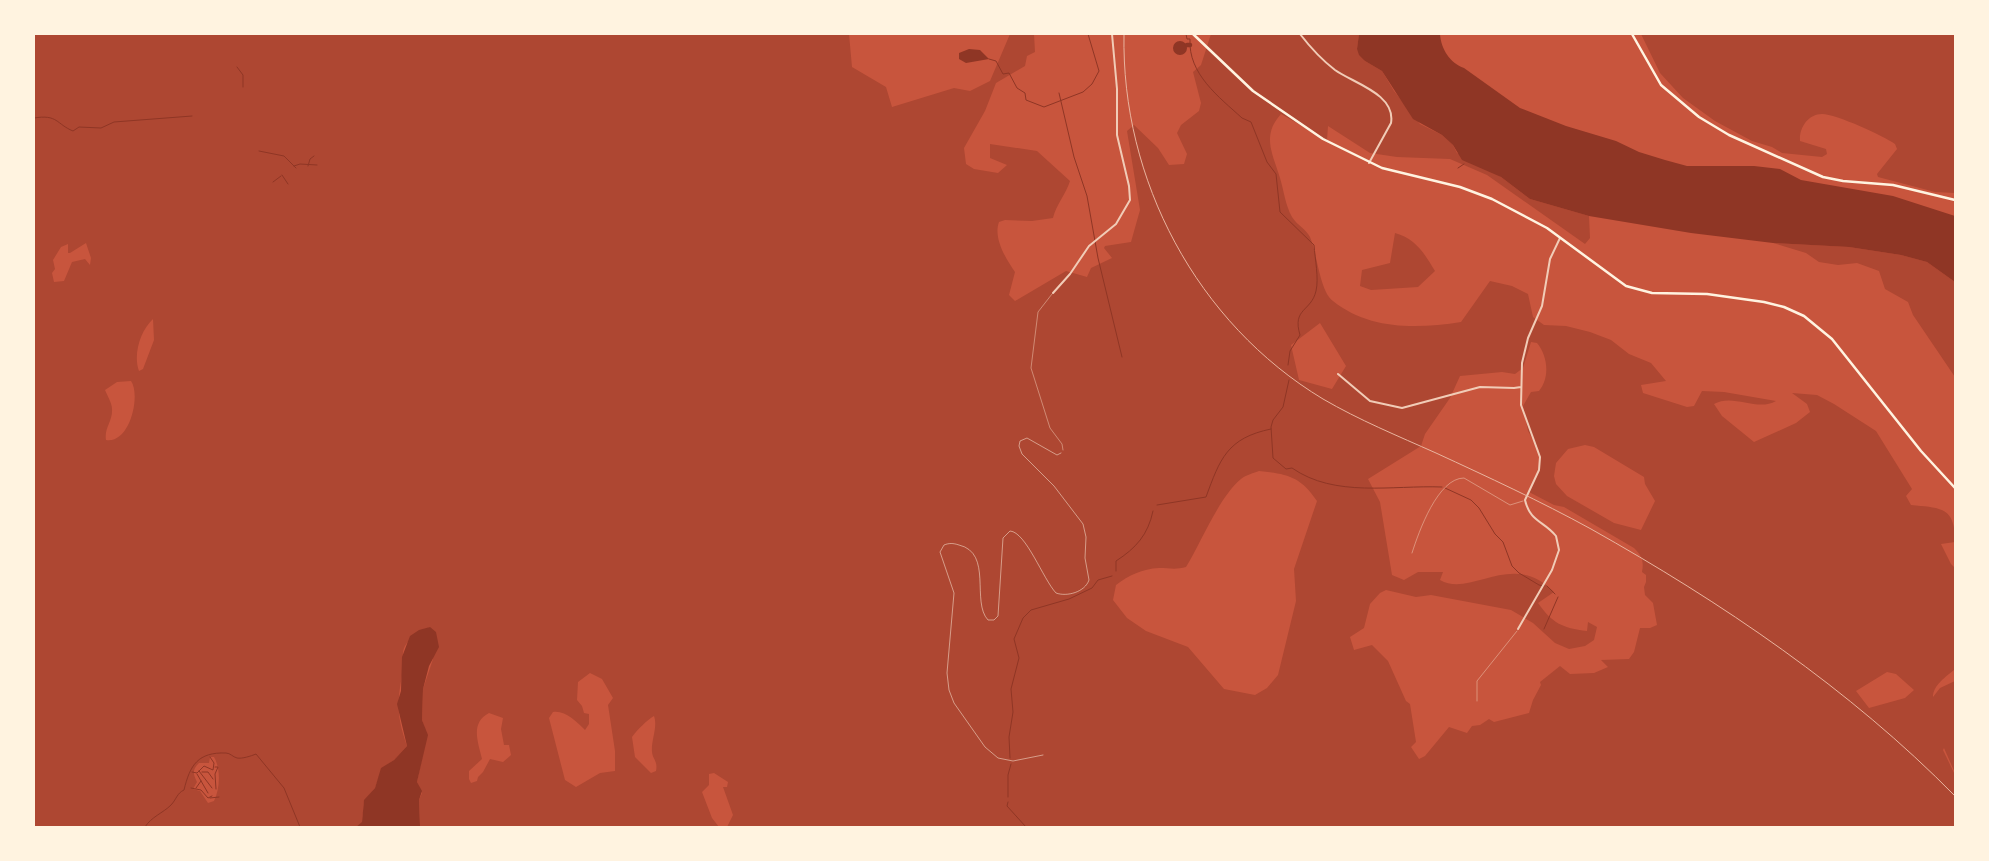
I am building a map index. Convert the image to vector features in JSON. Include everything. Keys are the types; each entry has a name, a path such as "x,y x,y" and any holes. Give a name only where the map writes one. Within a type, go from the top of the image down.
{"main road":[{"path":"1193,34 1262,98 1323,139 1369,163 1392,171 1478,193 1533,220 1560,237 1622,283 1636,290 1706,294 1764,302 1784,307 1808,319 1832,338 1921,452 1955,488"},
{"path":"1632,34 1661,85 1692,112 1729,134 1823,177 1892,185 1955,200"}],"street":[{"path":"1053,292 1070,274 1089,246 1116,224 1130,200 1129,186 1117,135 1117,80 1112,34"},
{"path":"1300,34 1314,51 1335,70 1377,94 1389,106 1392,115 1391,122 1369,163"},
{"path":"1518,629 1546,584 1558,556 1559,545 1554,533 1531,515 1525,500 1539,470 1540,457 1522,412 1521,387 1522,358 1542,306 1550,259 1560,237"},
{"path":"1338,374 1370,402 1402,408 1436,400 1473,388 1521,387"}],"lane":[{"path":"1053,292 1038,312 1031,368 1050,428 1063,450"},
{"path":"1412,553 1441,492 1455,479 1464,478 1510,506 1525,500"},
{"path":"1477,701 1477,681 1518,629"}],"path":[{"path":"1043,754 1013,761 998,758 986,747 954,703 949,690 947,673 954,593 940,552 944,545 951,543 963,546 973,553 980,574 984,614 988,620 994,620 998,616 1003,538 1010,531 1021,537 1040,571 1056,593 1067,595 1084,588 1089,580 1085,558 1086,537 1083,524 1054,486 1022,454 1019,446 1020,441 1027,438 1057,455 1063,450"}],"shaded area":[{"path":"34,34 849,34 852,67 886,87 892,107 954,88 970,91 990,81 1010,34 1034,34 1035,52 1027,56 1025,66 996,83 985,111 964,148 966,164 974,169 998,173 1007,165 990,158 990,144 1037,151 1070,181 1053,218 1032,221 1005,220 999,222 999,241 1004,255 1015,272 1009,295 1015,301 1066,271 1087,277 1091,268 1112,258 1104,248 1105,246 1131,242 1140,210 1127,131 1134,125 1158,148 1169,165 1184,164 1187,154 1177,133 1181,125 1199,111 1201,103 1193,72 1201,65 1211,34 1359,34 1357,49 1365,61 1382,71 1394,91 1420,124 1442,135 1453,145 1457,153 1501,177 1530,199 1589,216 1590,238 1585,244 1487,175 1450,159 1397,157 1370,153 1328,126 1327,140 1281,114 1271,130 1270,145 1272,153 1290,212 1294,220 1310,237 1322,281 1333,301 1347,311 1362,318 1394,325 1428,326 1461,322 1490,281 1512,286 1528,294 1533,317 1544,325 1566,326 1590,332 1611,340 1629,354 1651,363 1666,381 1641,385 1643,393 1687,407 1694,406 1702,391 1724,392 1776,401 1761,405 1729,400 1714,404 1722,416 1754,442 1796,423 1810,412 1807,404 1792,393 1817,395 1876,431 1912,489 1906,496 1911,505 1931,507 1945,512 1952,522 1954,530 1955,542 1941,544 1955,568 1955,669 1938,685 1933,697 1940,688 1955,681 1955,773 1944,748 1943,750 1955,775 1955,827 727,827 733,815 723,787 727,787 728,782 714,773 709,774 709,785 702,792 712,818 719,827 420,827 419,800 422,793 417,782 427,735 422,720 423,689 433,659 430,627 409,640 403,652 399,717 407,746 394,760 382,768 375,788 364,801 362,823 356,827 34,827","holes":["86,243 91,258 90,265 85,259 72,262 64,281 54,282 52,273 55,269 53,260 61,247 68,244 68,253","153,319 154,340 143,369 139,371 137,351 141,337","1320,323 1346,366 1332,389 1299,380 1291,345","1531,342 1537,343 1541,348 1546,367 1545,380 1539,391 1531,392 1523,406 1528,431 1539,450 1540,465 1529,492 1554,505 1564,507 1634,548 1642,559 1642,572 1646,575 1645,595 1653,603 1657,625 1650,628 1640,628 1634,652 1629,659 1601,660 1608,667 1594,673 1570,674 1560,666 1540,682 1541,685 1529,713 1494,722 1489,719 1480,725 1472,726 1467,733 1449,727 1425,756 1419,759 1411,747 1416,742 1410,704 1406,701 1388,661 1372,645 1354,650 1350,637 1364,628 1370,604 1380,593 1386,590 1416,597 1431,595 1511,610 1533,623 1555,643 1569,649 1585,646 1594,640 1597,627 1588,622 1587,631 1578,630 1553,620 1538,603 1554,592 1539,580 1523,575 1508,574 1452,584 1440,580 1443,572 1418,572 1404,580 1392,575 1380,502 1368,479 1421,446 1425,434 1450,398 1460,376 1502,372 1515,374 1523,368","131,381 135,397 134,407 127,427 114,439 106,440 106,432 112,409 105,390 117,382","1585,445 1594,447 1644,477 1645,484 1655,501 1641,530 1614,523 1567,496 1556,484 1554,476 1556,463 1568,449","1259,471 1285,475 1299,481 1317,501 1294,569 1296,601 1278,675 1267,688 1255,695 1224,689 1188,647 1146,631 1127,618 1113,600 1116,585 1136,573 1159,568 1176,569 1186,567 1225,497 1245,476","1887,672 1896,674 1914,690 1905,698 1869,708 1856,691","590,673 602,679 613,698 608,705 615,751 615,771 600,773 576,787 565,780 549,718 553,712 562,713 570,717 585,730 589,724 589,714 584,713 582,706 577,700 578,682","489,713 503,718 501,729 504,745 509,745 511,755 503,762 490,759 477,781 471,783 469,771 482,759 477,740 477,727 483,717","654,716 652,752 656,763 656,771 651,773 635,757 632,737","210,757 214,757 218,767 218,791 214,801 208,803 200,791 193,789 197,782 194,770 199,763 209,763"]},
{"path":"1359,34 1440,34 1444,50 1454,63 1464,68 1520,108 1665,160 1687,166 1754,166 1780,169 1801,180 1893,196 1955,216 1955,282 1927,262 1901,255 1849,247 1773,243 1691,233 1589,216 1530,199 1501,177 1462,160 1453,145 1442,135 1413,119 1382,71 1359,55 1357,49"},
{"path":"1641,34 1955,34 1955,193 1935,192 1878,177 1877,174 1897,149 1895,144 1860,126 1829,115 1813,116 1805,123 1800,136 1800,141 1826,149 1827,154 1822,157 1782,153 1772,147 1752,141 1715,121 1683,98 1660,73"},
{"path":"1180,41 1185,43 1187,48 1185,53 1180,55 1175,53 1173,48 1175,43"},
{"path":"969,49 980,50 989,59 966,63 959,59 959,53"},
{"path":"1395,233 1414,243 1435,271 1418,287 1371,290 1360,286 1362,270 1390,263"},
{"path":"1773,243 1849,247 1901,255 1927,262 1955,282 1955,377 1913,315 1908,302 1885,289 1879,271 1857,263 1838,265 1819,262 1806,253"},
{"path":"430,627 436,632 439,647 429,666 423,689 422,720 428,735 417,782 422,791 419,800 420,826 356,827 362,822 364,800 375,788 381,768 394,760 407,746 397,704 401,691 402,657 410,636 419,630"}],"waterway":[{"path":"989,59 996,61 1003,74 1009,73 1017,88 1025,93 1026,100 1044,107 1083,92 1092,84 1099,71 1088,34"},
{"path":"1186,34 1187,39 1190,39 1194,63 1207,84 1242,118 1251,122 1267,162 1276,174 1280,212 1314,245 1317,274 1316,291 1314,298 1298,320 1300,335 1290,351 1288,365"},
{"path":"237,67 243,75 243,87"},
{"path":"1059,93 1074,157 1087,196 1098,258 1122,357"},
{"path":"34,118 48,117 73,131 79,127 101,128 114,122 192,116"},
{"path":"259,151 284,156 296,168"},
{"path":"308,166 310,159 314,156"},
{"path":"294,166 300,164 317,165"},
{"path":"1458,168 1464,164"},
{"path":"282,175 288,184"},
{"path":"273,182 281,176"},
{"path":"1289,380 1283,407 1273,420 1271,427 1273,458 1286,469 1292,468 1309,477 1345,487 1442,487"},
{"path":"1157,505 1206,497 1221,461 1227,452 1244,438 1271,429"},
{"path":"1445,488 1471,500 1479,508 1495,534 1503,542 1512,566 1519,573 1544,586"},
{"path":"1116,571 1116,561 1130,551 1140,540 1148,527 1153,511"},
{"path":"1010,758 1009,737 1013,712 1011,689 1019,658 1014,639 1023,618 1031,610 1069,599 1092,588 1098,580 1112,576"},
{"path":"1547,586 1555,594"},
{"path":"1544,629 1558,597"},
{"path":"145,827 150,820 171,805 184,790 189,774 197,762 208,755 216,753 226,753 239,758 256,754 284,788 300,827"},
{"path":"192,772 197,773 204,766 213,770 214,763 210,757"},
{"path":"1008,797 1008,775 1011,764"},
{"path":"215,767 218,767 215,774 216,789"},
{"path":"199,771 212,788"},
{"path":"202,772 208,772 213,779"},
{"path":"197,774 208,793"},
{"path":"196,788 201,781"},
{"path":"191,788 201,790 208,798 212,796"},
{"path":"210,798 219,797"},
{"path":"1008,802 1007,806 1026,827"}],"railway":[{"path":"1124,34 1127,88 1136,142 1152,194 1175,243 1204,289 1238,330 1278,367 1337,407 1553,509 1688,586 1736,617 1828,684 1872,719 1955,796"}]}
